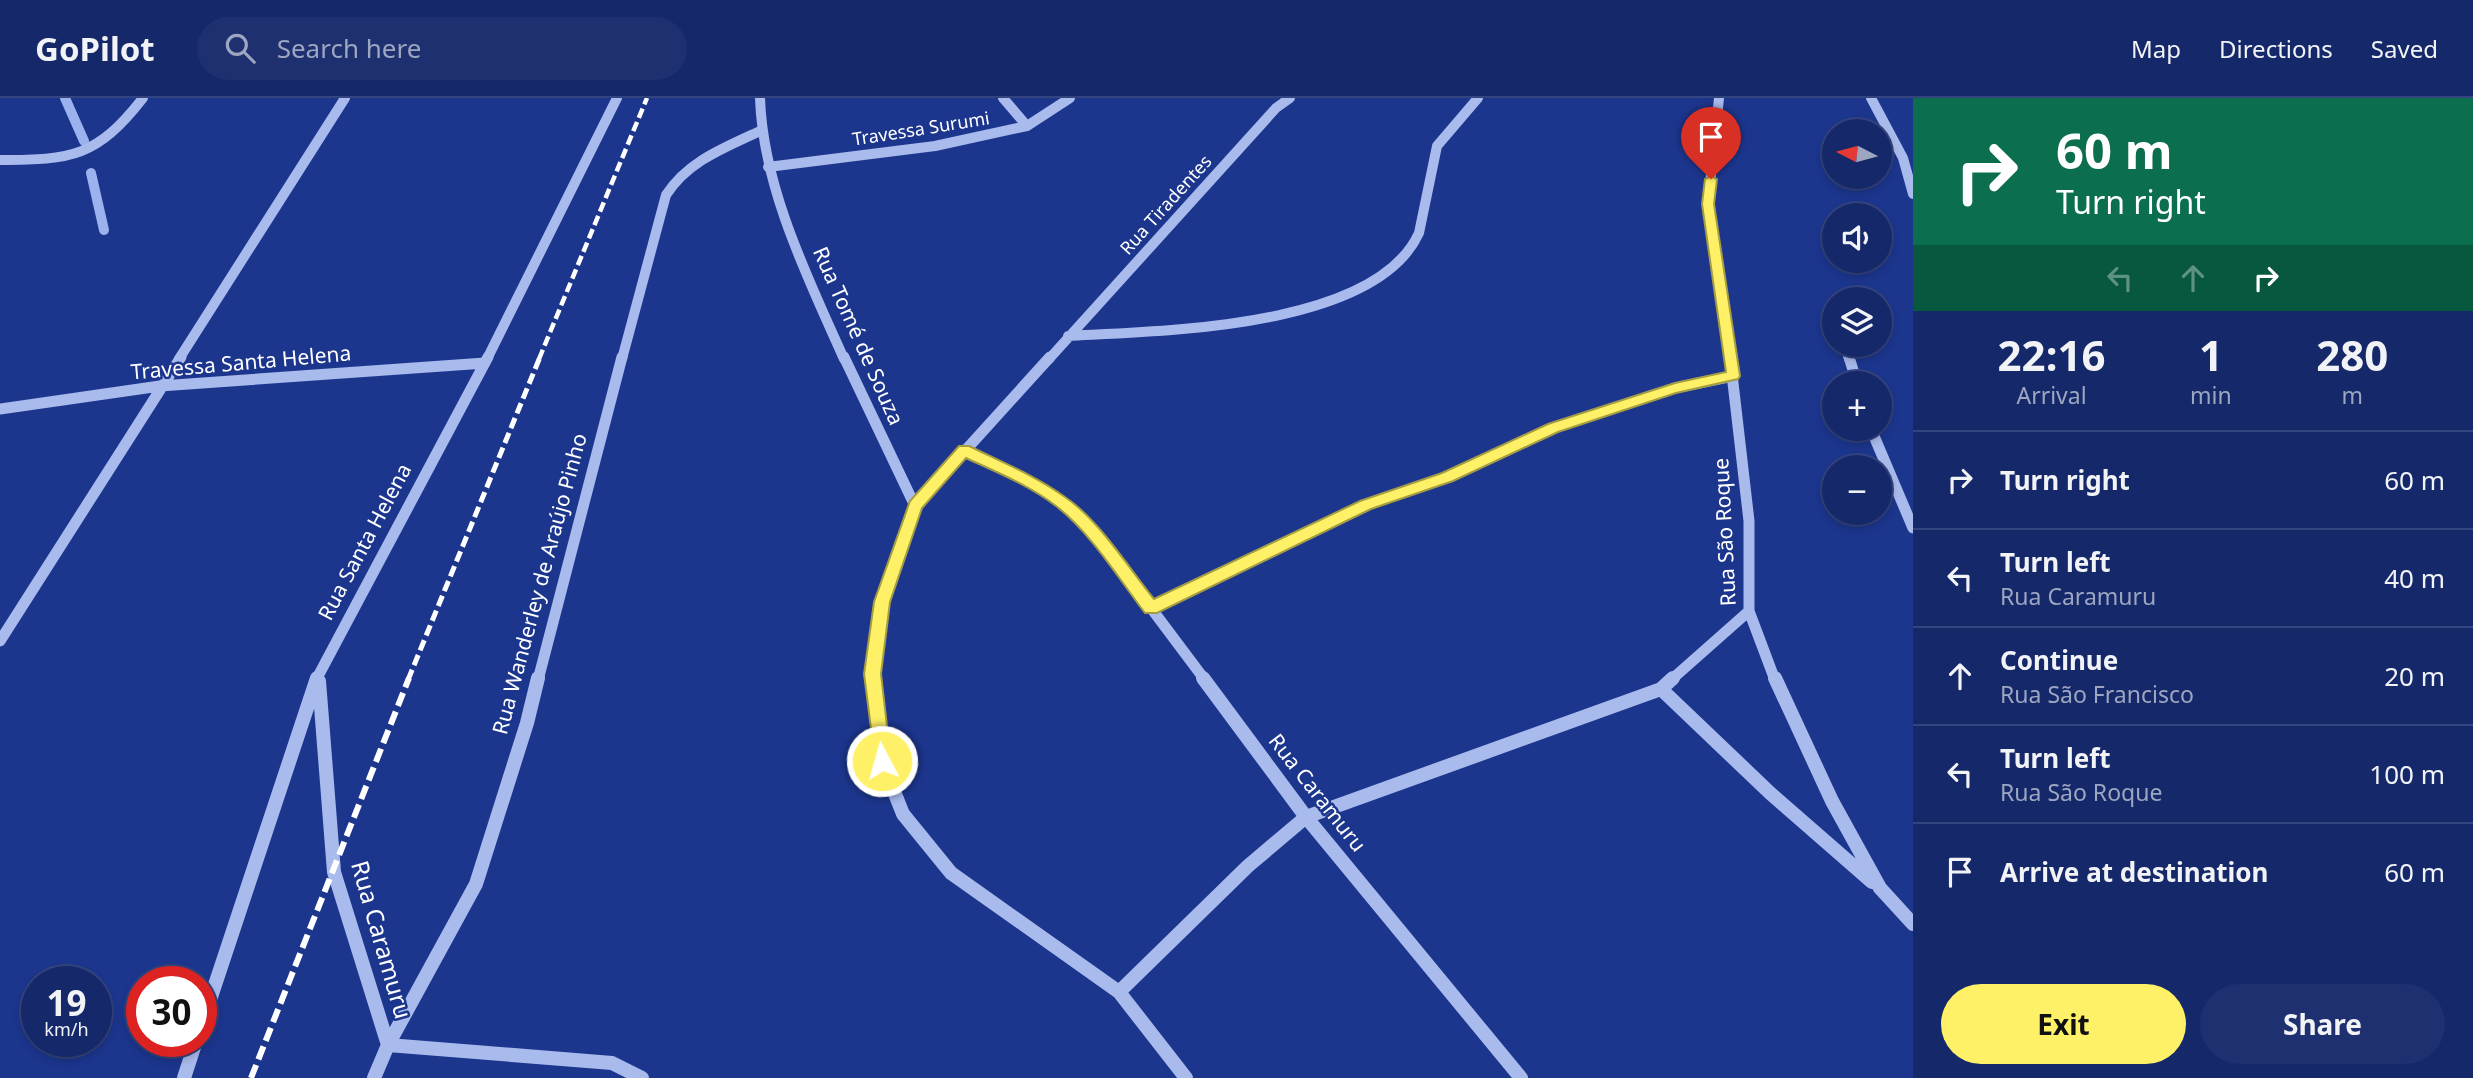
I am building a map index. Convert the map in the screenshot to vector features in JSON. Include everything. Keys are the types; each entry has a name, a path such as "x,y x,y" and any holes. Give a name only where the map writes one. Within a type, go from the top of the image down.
{"street":[{"path":"0,160 51,158 85,152 112,136 143,98"},
{"path":"0,641 345,98"},
{"name":"Rua Santa Helena","path":"217,979 318,674 485,363 617,98"},
{"name":"Rua Tomé de Souza","path":"760,98 760,131 768,167 811,287 915,506"},
{"path":"1003,98 1027,126"},
{"name":"Travessa Surumi","path":"768,167 935,146 1027,126 1070,98"},
{"name":"Rua Tiradentes","path":"1068,336 1276,108 1290,98"},
{"path":"1186,1078 1119,992 951,873 903,814 882,761 872,674 882,602 915,506 1068,336 1200,328 1260,320 1349,293 1373,282 1394,268 1413,245 1424,218 1429,177 1437,144 1478,98"},
{"name":"Rua São Roque","path":"1720,98 1708,204 1733,376 1749,521 1749,611 1780,693 1832,801 1880,888 1913,924"},
{"path":"1871,98 1903,158 1913,194"},
{"name":"Rua Wanderley de Araújo Pinho","path":"374,1078 388,1045 476,884 527,723 580,510 666,195 673,181 695,163 760,131"},
{"name":"Travessa Santa Helena","path":"0,409 160,386 485,363"},
{"path":"964,450 1029,482 1062,502 1085,525 1151,608 1366,505 1448,477 1553,428 1675,388 1733,376"},
{"path":"1876,441 1913,528"},
{"name":"Rua Caramuru","path":"1151,608 1306,817 1521,1078"},
{"path":"1119,992 1248,866 1306,817 1661,689 1749,611"},
{"name":"Rua Caramuru","path":"318,674 334,872 388,1045 612,1063 642,1078"},
{"path":"1661,689 1769,793 1880,888"},
{"path":"184,1078 191,1057"}],"waterway":[{"path":"65,98 84,141"},
{"path":"91,173 104,230"}],"railway":[{"path":"539,359 647,98"},
{"path":"408,680 540,357"},
{"path":"251,1078 409,678"}],"route":[{"path":"882,761 872,674 882,602 915,506 964,450 1029,482 1062,502 1085,525 1151,608 1366,505 1448,477 1553,428 1675,388 1733,376 1708,204 1711,179"}]}
